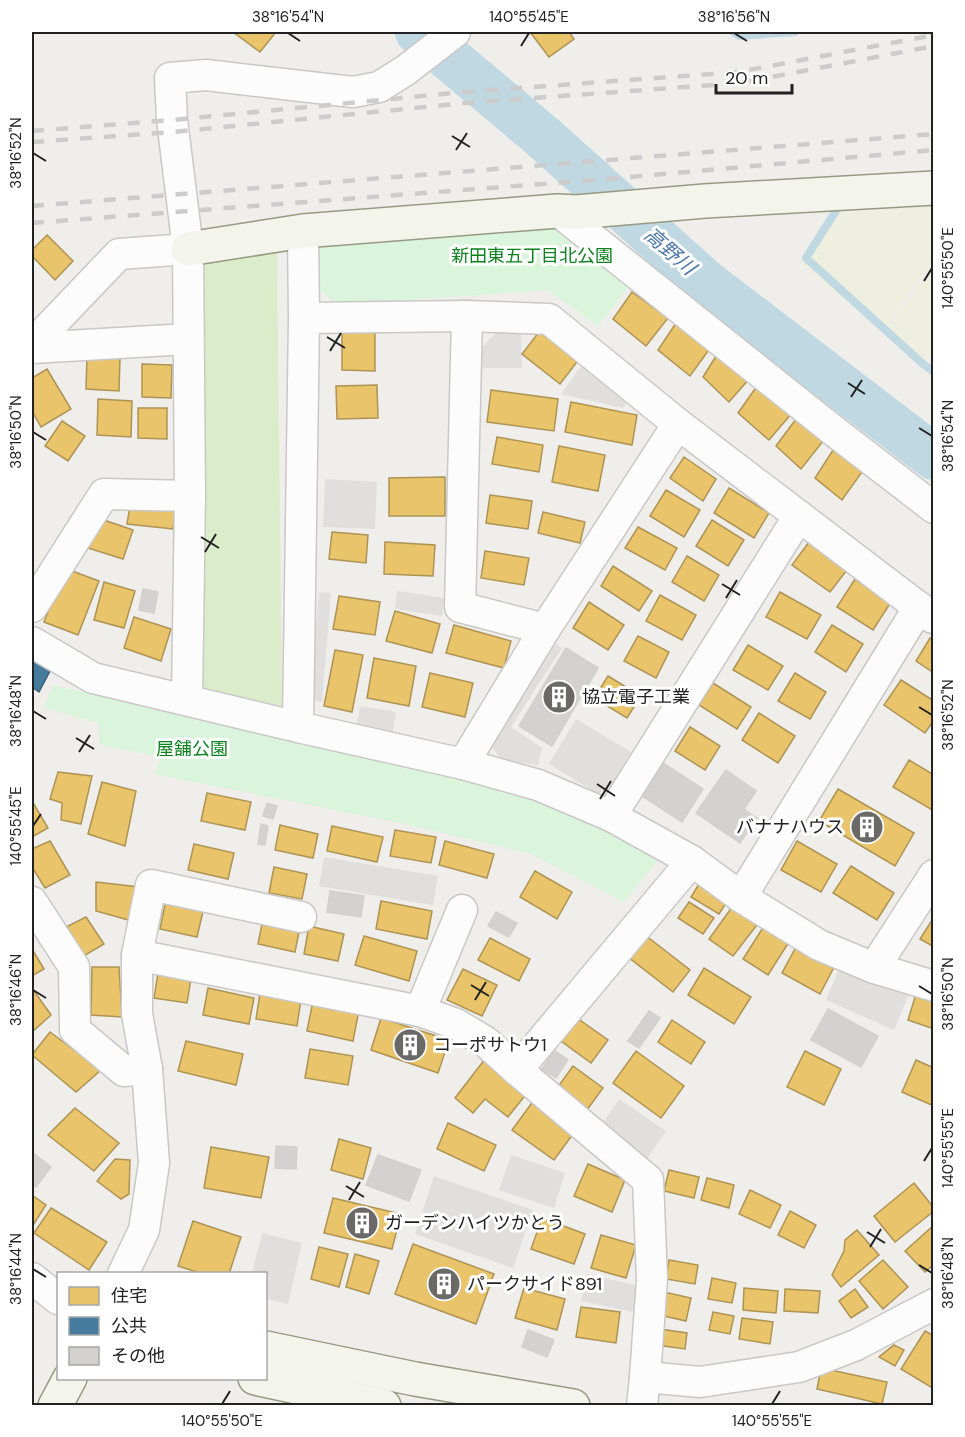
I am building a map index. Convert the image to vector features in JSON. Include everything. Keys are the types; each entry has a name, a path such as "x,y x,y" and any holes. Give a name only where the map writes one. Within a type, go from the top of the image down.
{"street":[{"path":"187,699 190,496 188,249 172,120 170,78 206,75 353,92 379,87 406,70 455,32"},
{"path":"32,346 119,254 188,249 303,231 693,202 933,188"},
{"path":"567,212 834,431 933,508"},
{"path":"298,727 304,318 303,231"},
{"path":"304,318 467,316 549,319 678,424 926,613 741,897"},
{"path":"467,316 460,607 545,629"},
{"path":"32,346 188,339"},
{"path":"463,764 545,629 678,424"},
{"path":"32,607 104,494 190,496"},
{"path":"611,816 799,516"},
{"path":"32,642 93,678 463,764 538,785 611,816 692,861 741,897 819,945 874,969 933,986"},
{"path":"517,1070 692,861"},
{"path":"874,969 933,875"},
{"path":"124,1272 144,1230 154,1163 147,1069 137,1014 137,956 151,885 301,917"},
{"path":"32,902 74,967 75,1030 124,1071 147,1069"},
{"path":"420,1011 462,910"},
{"path":"137,956 420,1011 456,1024 486,1042 648,1180 652,1279 643,1391 799,1367 856,1345 933,1304"},
{"path":"32,1278 57,1298"},
{"path":"267,1348 415,1379 573,1406"},
{"path":"55,1406 69,1380"},
{"path":"264,1380 384,1406"}],"green space":[{"path":"933,192 933,261 882,331 804,266 848,197"},
{"name":"新田東五丁目北公園","path":"555,219 633,281 598,326 548,290 338,305 318,289 314,247"},
{"path":"277,247 282,706 199,691 202,258"},
{"path":"933,266 933,352 925,363 885,332"},
{"name":"屋舗公園","path":"52,685 457,776 593,821 661,857 624,902 531,854 400,823 155,774 161,757 100,745 98,723 44,708"}],"shaded area":[{"path":"496,333 521,333 522,368 480,368 480,349"},
{"path":"585,361 633,395 623,408 561,394"},
{"path":"325,479 377,482 375,529 323,527"},
{"path":"397,591 444,598 442,616 395,609"},
{"path":"319,592 331,593 322,702 309,701"},
{"path":"550,640 562,648 511,727 542,748 538,765 502,761 488,741"},
{"path":"360,706 396,712 392,736 356,730"},
{"path":"576,719 631,752 613,783 598,794 549,764"},
{"path":"324,857 438,876 433,905 319,886"},
{"path":"841,964 909,994 894,1030 826,1000"},
{"path":"619,1099 666,1131 647,1159 600,1127"},
{"path":"511,1155 565,1173 554,1208 499,1190"},
{"path":"434,1176 533,1210 513,1268 415,1234"},
{"path":"262,1233 302,1243 288,1304 267,1299 267,1272 252,1272"},
{"path":"587,1274 639,1286 633,1312 581,1301"}],"building: 住宅":[{"path":"233,32 276,32 260,52"},
{"path":"530,32 569,32 574,39 549,57"},
{"path":"47,235 73,261 55,280 32,256 32,250"},
{"path":"632,292 668,318 646,346 613,319"},
{"path":"676,323 711,347 690,376 658,350"},
{"path":"542,328 580,358 560,384 522,354"},
{"path":"342,330 375,330 375,371 342,370"},
{"path":"718,353 749,379 729,402 703,377"},
{"path":"87,356 120,358 119,391 86,389"},
{"path":"142,364 172,365 171,398 142,397"},
{"path":"47,369 71,409 41,427 32,411 32,378"},
{"path":"377,385 378,418 337,419 336,386"},
{"path":"757,386 792,413 769,440 738,413"},
{"path":"491,390 558,399 554,431 487,422"},
{"path":"98,399 132,401 131,437 97,435"},
{"path":"571,402 637,415 632,445 565,432"},
{"path":"138,408 167,408 167,439 138,438"},
{"path":"796,419 823,441 801,469 776,446"},
{"path":"62,421 85,436 68,461 45,446"},
{"path":"497,437 543,445 539,472 492,464"},
{"path":"559,446 605,455 598,491 552,482"},
{"path":"833,450 862,472 842,500 815,478"},
{"path":"684,457 716,479 703,501 670,478"},
{"path":"445,477 445,516 389,516 389,478"},
{"path":"729,488 769,513 754,538 714,513"},
{"path":"666,490 700,510 684,537 650,516"},
{"path":"490,495 532,501 528,529 486,523"},
{"path":"131,499 176,505 173,529 127,524"},
{"path":"543,512 585,522 580,543 538,533"},
{"path":"98,518 133,530 123,559 88,548"},
{"path":"712,520 744,540 728,566 696,546"},
{"path":"638,527 677,548 665,570 625,548"},
{"path":"332,532 368,535 366,563 329,559"},
{"path":"385,542 435,545 433,576 384,574"},
{"path":"809,542 847,570 830,592 792,565"},
{"path":"485,551 529,558 524,585 481,578"},
{"path":"687,556 719,575 704,601 672,582"},
{"path":"613,566 652,591 639,611 601,586"},
{"path":"64,568 99,581 78,635 44,622"},
{"path":"855,579 891,602 873,630 837,607"},
{"path":"104,582 135,591 124,628 94,620"},
{"path":"780,592 821,615 807,639 766,617"},
{"path":"660,595 696,615 682,640 646,621"},
{"path":"339,596 380,602 375,635 333,629"},
{"path":"589,602 624,625 608,650 573,628"},
{"path":"395,611 440,624 432,653 386,641"},
{"path":"134,617 171,629 161,661 124,648"},
{"path":"454,625 511,641 504,668 446,653"},
{"path":"832,625 863,644 846,672 815,652"},
{"path":"638,636 669,652 656,678 624,661"},
{"path":"930,638 934,640 934,673 916,661"},
{"path":"748,645 783,666 768,690 733,670"},
{"path":"335,650 363,655 352,712 324,706"},
{"path":"374,658 416,666 409,706 367,698"},
{"path":"430,673 473,683 465,717 422,707"},
{"path":"795,673 826,692 810,719 778,701"},
{"path":"608,676 641,696 627,718 594,698"},
{"path":"901,680 934,701 934,720 925,733 884,705"},
{"path":"713,683 751,707 737,729 699,705"},
{"path":"759,713 795,736 778,763 742,740"},
{"path":"690,727 720,746 705,770 675,751"},
{"path":"909,760 934,775 934,811 893,787"},
{"path":"58,772 92,776 81,824 61,820 62,803 50,799"},
{"path":"102,782 136,791 125,846 88,834"},
{"name":"バナナハウス","path":"838,789 914,833 895,866 819,821"},
{"path":"207,793 251,802 245,830 201,821"},
{"path":"32,801 48,828 32,837"},
{"path":"280,825 318,834 313,858 275,850"},
{"path":"332,826 383,837 377,862 327,851"},
{"path":"395,830 436,837 431,863 390,856"},
{"path":"50,841 70,875 45,888 32,867 32,849"},
{"path":"445,841 494,854 487,878 439,865"},
{"path":"797,841 837,864 821,892 781,870"},
{"path":"194,844 234,853 228,879 188,870"},
{"path":"851,866 894,893 877,920 833,893"},
{"path":"274,867 307,874 302,899 269,893"},
{"path":"535,871 572,892 557,919 520,897"},
{"path":"702,879 730,897 719,914 691,897"},
{"path":"96,882 139,887 132,921 96,911"},
{"path":"166,899 204,907 197,937 160,929"},
{"path":"381,901 432,911 427,939 376,929"},
{"path":"689,902 714,918 703,934 678,918"},
{"path":"735,903 760,921 733,956 709,939"},
{"path":"86,917 104,944 82,957 64,928"},
{"path":"934,917 934,947 920,939"},
{"path":"263,919 300,927 295,952 258,944"},
{"path":"309,926 344,934 338,961 304,954"},
{"path":"764,926 789,942 768,975 743,959"},
{"path":"645,935 690,970 673,992 628,957"},
{"path":"364,936 417,951 409,981 355,965"},
{"path":"490,938 530,959 519,981 478,960"},
{"path":"796,947 834,967 820,994 782,973"},
{"path":"32,949 44,969 32,976"},
{"path":"92,967 119,967 122,1017 91,1015"},
{"path":"704,968 751,997 734,1024 688,995"},
{"path":"463,969 497,985 482,1016 447,1000"},
{"path":"158,973 191,979 187,1003 154,998"},
{"path":"32,988 51,1015 32,1032"},
{"path":"208,988 254,998 249,1024 203,1015"},
{"path":"260,993 301,999 297,1026 256,1019"},
{"path":"916,994 934,1000 934,1029 908,1020"},
{"path":"313,1001 359,1010 353,1041 307,1031"},
{"name":"コーポサトウ1","path":"381,1018 449,1040 438,1073 371,1050"},
{"path":"577,1018 608,1040 591,1063 561,1041"},
{"path":"672,1020 705,1042 691,1064 658,1042"},
{"path":"50,1032 101,1070 76,1092 32,1055"},
{"path":"186,1041 243,1054 236,1085 178,1071"},
{"path":"310,1049 353,1056 348,1085 305,1078"},
{"path":"636,1051 684,1086 661,1118 613,1083"},
{"path":"805,1051 841,1069 824,1105 787,1087"},
{"path":"485,1059 527,1093 508,1117 485,1099 473,1113 455,1098"},
{"path":"916,1060 934,1068 934,1106 902,1092"},
{"path":"573,1066 603,1088 587,1110 557,1088"},
{"path":"534,1100 576,1130 554,1160 512,1130"},
{"path":"75,1108 119,1143 94,1171 48,1135"},
{"path":"448,1123 496,1145 484,1171 437,1149"},
{"path":"339,1139 371,1148 363,1179 331,1170"},
{"path":"211,1147 269,1157 261,1198 204,1188"},
{"path":"115,1159 130,1160 129,1194 121,1199 97,1181"},
{"path":"588,1164 625,1180 612,1212 574,1196"},
{"path":"669,1170 699,1177 694,1198 664,1191"},
{"path":"707,1178 734,1185 729,1208 701,1200"},
{"path":"914,1183 934,1211 895,1242 874,1216"},
{"path":"750,1190 781,1205 770,1228 739,1214"},
{"path":"32,1195 46,1205 32,1227"},
{"name":"ガーデンハイツかとう","path":"333,1198 401,1214 392,1249 324,1233"},
{"path":"51,1208 107,1242 89,1270 34,1233"},
{"path":"790,1211 816,1225 804,1248 778,1235"},
{"path":"542,1218 585,1234 574,1264 531,1249"},
{"path":"193,1221 241,1237 230,1272 197,1272 178,1266"},
{"path":"934,1225 934,1264 925,1272 905,1251"},
{"path":"857,1230 879,1255 841,1287 832,1275 844,1251 845,1240"},
{"path":"601,1235 636,1245 626,1278 591,1268"},
{"name":"パークサイド891","path":"413,1244 494,1274 476,1324 395,1294"},
{"path":"319,1247 348,1254 339,1287 311,1279"},
{"path":"355,1254 379,1261 369,1294 346,1287"},
{"path":"669,1260 698,1265 695,1284 666,1279"},
{"path":"883,1260 908,1287 883,1309 859,1281"},
{"path":"712,1278 736,1283 732,1303 708,1299"},
{"path":"524,1288 565,1299 557,1330 515,1318"},
{"path":"744,1288 778,1291 776,1313 743,1310"},
{"path":"785,1289 820,1291 818,1313 784,1311"},
{"path":"855,1289 868,1307 851,1318 839,1301"},
{"path":"664,1292 691,1298 686,1321 659,1315"},
{"path":"581,1307 620,1312 616,1343 576,1337"},
{"path":"713,1312 734,1316 730,1334 709,1330"},
{"path":"742,1318 773,1322 770,1344 739,1339"},
{"path":"660,1329 687,1333 685,1349 657,1345"},
{"path":"925,1331 934,1336 934,1389 901,1369"},
{"path":"894,1345 904,1350 895,1366 879,1357"},
{"path":"821,1368 887,1382 882,1404 817,1389"}],"building: 公共":[{"path":"32,659 50,671 39,692 32,687"}],"building: その他":[{"path":"143,589 158,592 154,613 139,610"},
{"name":"協立電子工業","path":"566,648 598,668 552,746 519,726"},
{"path":"663,763 703,789 682,822 642,796"},
{"path":"726,770 756,791 744,809 757,818 740,843 696,813"},
{"path":"267,803 277,806 273,819 263,816"},
{"path":"261,824 268,826 265,845 258,844"},
{"path":"330,891 364,896 361,917 327,912"},
{"path":"496,912 517,923 509,937 488,926"},
{"path":"828,1009 878,1036 861,1067 811,1040"},
{"path":"649,1011 660,1018 639,1048 628,1041"},
{"path":"554,1050 568,1060 556,1078 542,1069"},
{"path":"276,1146 297,1147 296,1169 275,1168"},
{"path":"32,1152 51,1167 36,1187 32,1184"},
{"path":"378,1155 421,1170 409,1201 366,1185"},
{"path":"528,1330 554,1340 547,1357 522,1347"}],"waterway":[{"name":"高野川","path":"418,32 543,137 705,282 934,457"},
{"path":"733,32 739,36 795,32"},
{"path":"839,206 806,258 934,372"}],"railway":[{"path":"32,131 464,92 738,72 934,35"},
{"path":"32,142 173,132 465,103 740,83 934,46"},
{"path":"32,206 934,134"},
{"path":"32,223 607,179 934,150"}],"place":[{"name":"協立電子工業","path":"559,697"},
{"name":"バナナハウス","path":"867,827"},
{"name":"コーポサトウ1","path":"410,1045"},
{"name":"ガーデンハイツかとう","path":"362,1223"},
{"name":"パークサイド891","path":"444,1284"}]}
